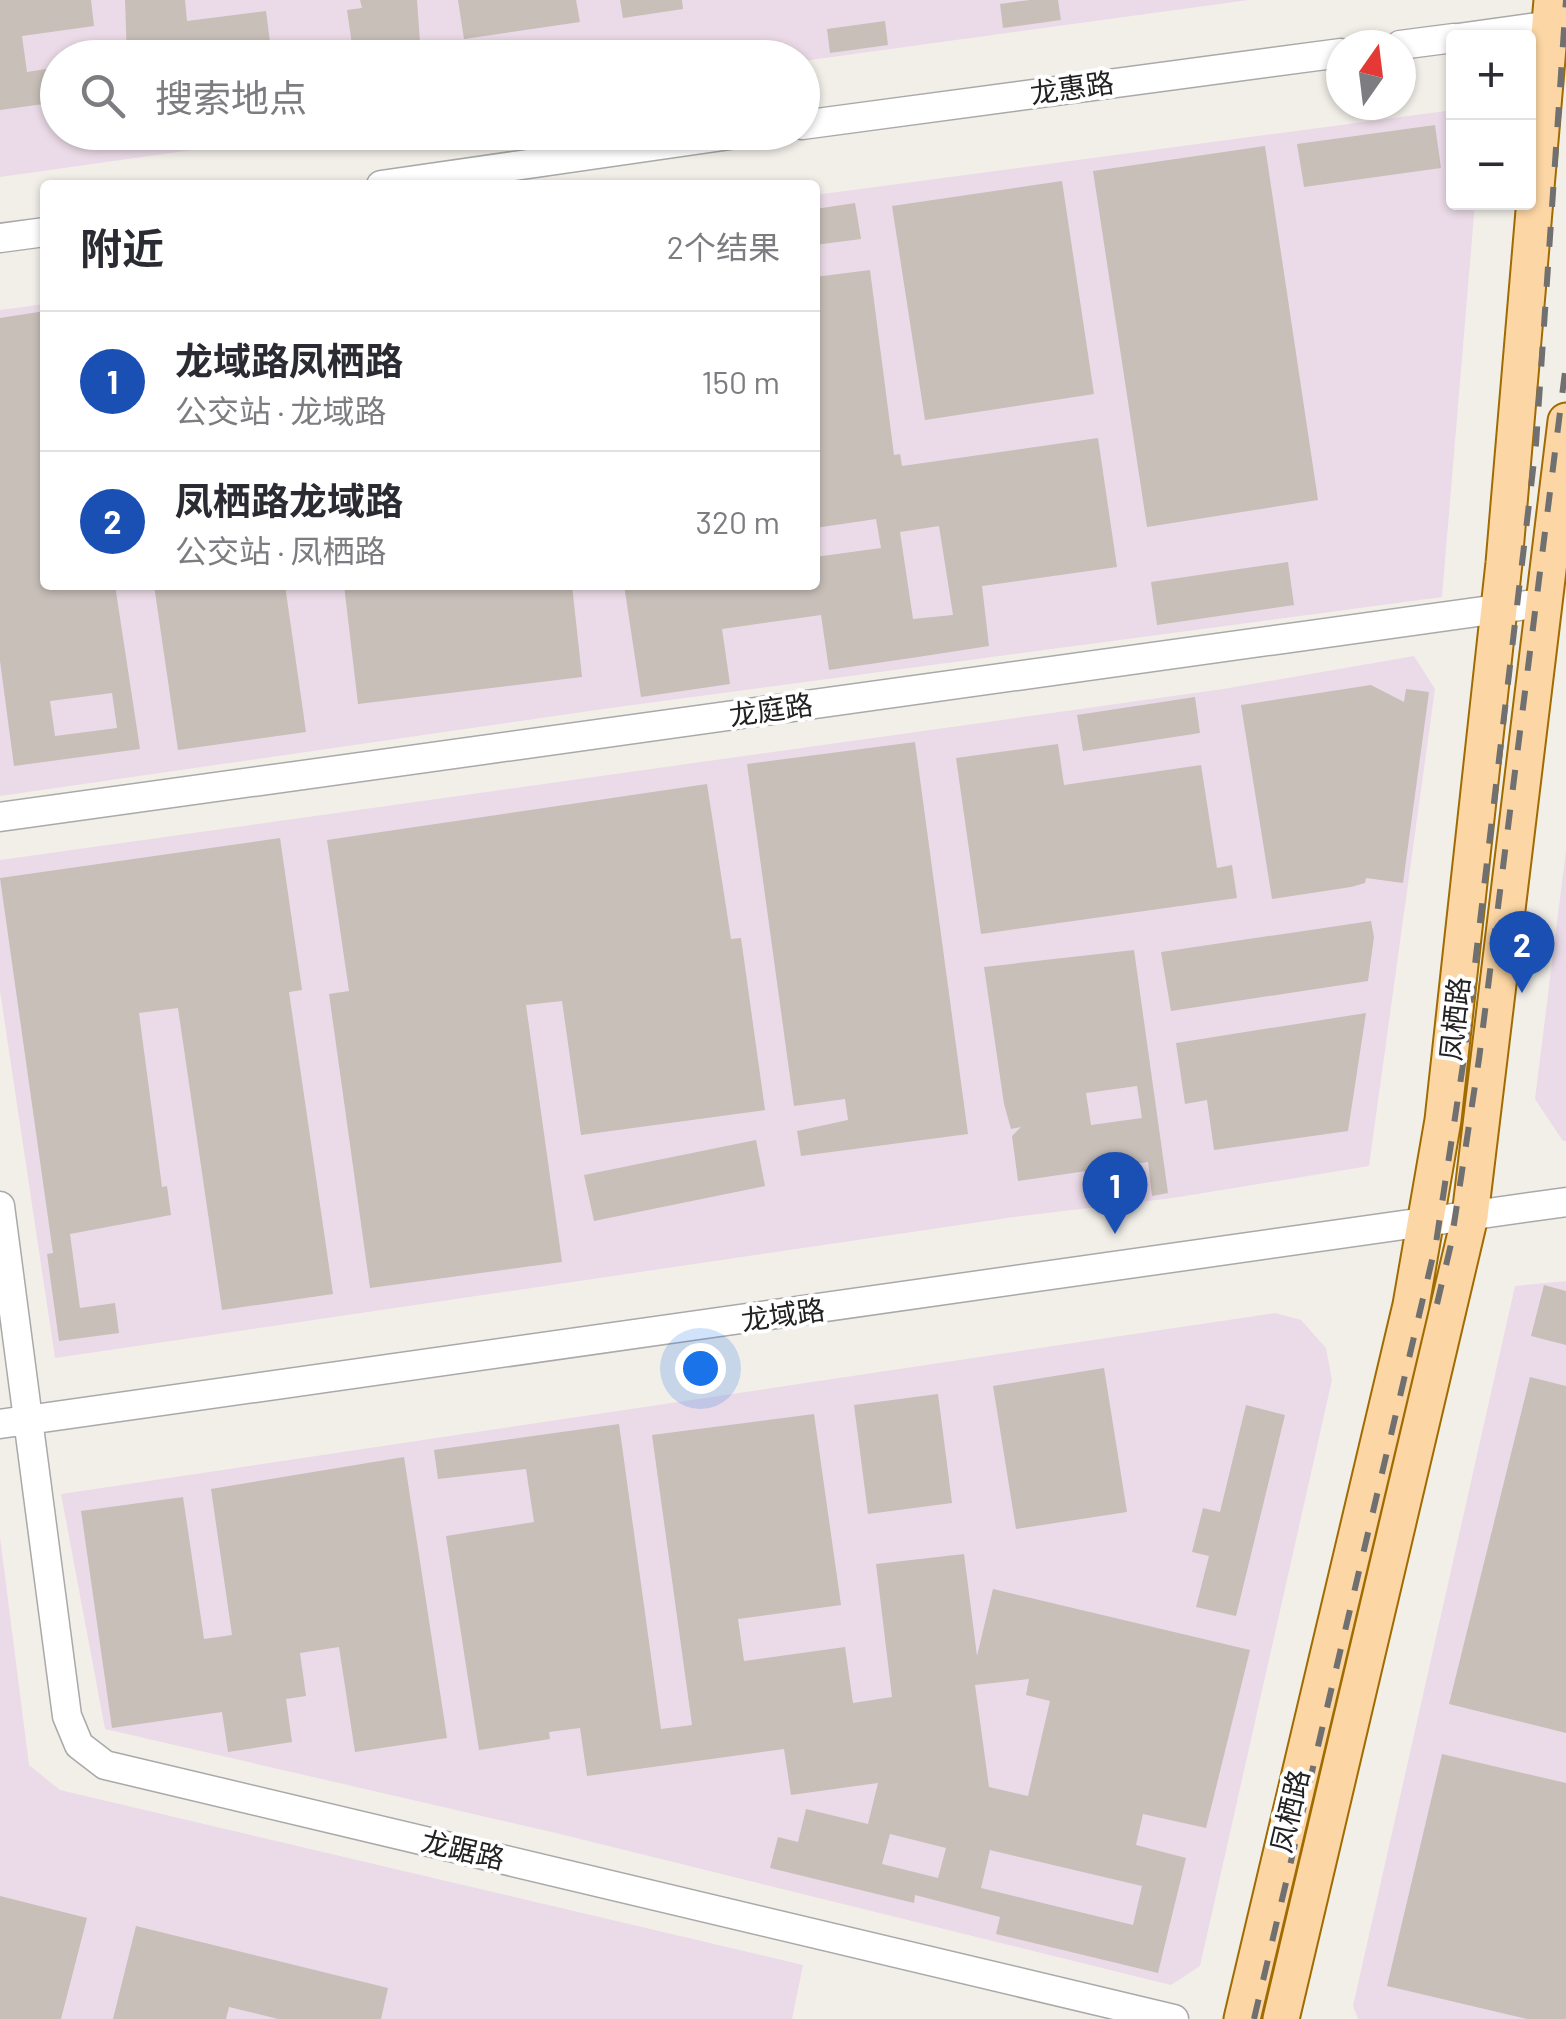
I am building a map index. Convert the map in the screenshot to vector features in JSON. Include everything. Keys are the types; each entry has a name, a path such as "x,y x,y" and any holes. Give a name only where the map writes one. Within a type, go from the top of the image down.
{"main road":[{"name":"凤栖路","path":"1242,2019 1411,1305 1443,1120 1499,609 1556,16"},
{"name":"凤栖路","path":"1281,2019 1470,1216 1566,421"},
{"path":"1443,1120 1458,1137 1470,1137 1482,1129"},
{"path":"1411,1305 1431,1302 1449,1311"}],"street":[{"path":"1492,30 1556,16"},
{"path":"1416,43 1446,39"},
{"name":"龙惠路","path":"820,123 1326,54"},
{"path":"416,180 625,150"},
{"path":"0,238 40,233"},
{"name":"龙庭路","path":"0,817 1542,603"},
{"name":"龙域路","path":"0,1424 1566,1202"},
{"name":"龙踞路","path":"0,1206 67,1716 79,1745 105,1765 1174,2019"}],"shaded area":[{"path":"0,0 1249,0 820,59 820,40 40,40 40,150 192,150 0,177"},
{"path":"1446,111 1446,210 1474,210 1442,597 625,706 0,796 0,310 40,305 40,590 820,590 820,194 1378,120 1416,120 1416,115"},
{"path":"1414,656 1435,689 1369,1166 1173,1198 1014,1217 55,1358 0,991 0,860 1223,689"},
{"path":"1566,850 1566,1141 1563,1141 1535,1099"},
{"path":"1566,1281 1566,2019 1358,2019 1353,2006 1515,1286"},
{"path":"1275,1313 1301,1320 1326,1348 1332,1380 1200,1966 1171,1985 560,1834 105,1729 61,1494"},
{"path":"0,1537 29,1765 60,1790 803,1965 792,2019 0,2019"}],"building":[{"path":"0,0 91,0 94,26 22,36 27,72 40,70 40,104 0,110"},
{"path":"125,0 185,0 187,21 266,11 270,40 126,40"},
{"path":"360,0 417,0 420,40 351,40 347,10 362,8"},
{"path":"458,0 576,0 580,22 464,39"},
{"path":"620,0 682,0 683,9 623,18"},
{"path":"1058,0 1061,20 1003,28 1000,4"},
{"path":"885,21 888,45 830,53 827,29"},
{"path":"1435,125 1441,168 1304,187 1297,144"},
{"path":"1265,146 1318,500 1147,527 1093,171"},
{"path":"1062,181 1094,394 925,420 892,206"},
{"path":"855,203 861,239 820,244 820,208"},
{"path":"870,270 894,455 900,454 902,466 1098,438 1117,567 982,586 989,646 829,670 821,615 722,629 730,684 641,697 625,590 820,590 820,556 881,548 876,519 820,527 820,276","holes":["939,526 953,615 913,619 900,532"]},
{"path":"40,312 40,590 116,590 140,749 14,766 0,661 0,318","holes":["112,693 117,728 55,736 50,701"]},
{"path":"1288,562 1294,605 1157,625 1151,582"},
{"path":"155,590 286,590 306,732 178,750"},
{"path":"345,590 573,590 582,677 358,704"},
{"path":"1371,685 1404,702 1406,689 1429,692 1403,883 1366,878 1365,883 1351,887 1272,899 1241,705"},
{"path":"1195,697 1200,733 1083,751 1077,715"},
{"path":"915,742 968,1134 801,1156 797,1131 848,1120 845,1099 794,1106 747,764"},
{"path":"1058,744 1064,785 1201,765 1217,868 1232,865 1237,898 981,934 956,758"},
{"path":"707,784 731,939 741,938 765,1110 581,1135 562,1001 526,1005 562,1262 370,1288 329,994 349,991 327,840"},
{"path":"280,838 302,990 289,992 333,1294 222,1310 178,1008 139,1013 162,1187 167,1186 171,1215 70,1234 80,1308 115,1303 119,1333 59,1341 47,1254 53,1253 0,878"},
{"path":"1371,921 1374,937 1368,981 1171,1011 1161,952"},
{"path":"1134,950 1168,1193 1152,1196 1148,1162 1018,1181 1012,1136 1021,1127 1011,1129 1004,1104 984,967","holes":["1137,1086 1142,1118 1091,1125 1086,1093"]},
{"path":"1366,1013 1348,1131 1214,1150 1207,1100 1185,1104 1176,1043"},
{"path":"756,1140 765,1186 594,1221 584,1175"},
{"path":"1544,1285 1566,1291 1566,1345 1531,1336"},
{"path":"1104,1368 1127,1512 1016,1529 993,1386"},
{"path":"1530,1377 1566,1386 1566,1733 1449,1704"},
{"path":"938,1394 952,1503 868,1514 854,1405"},
{"path":"1246,1405 1285,1415 1236,1616 1196,1607 1209,1556 1192,1552 1203,1508 1220,1512"},
{"path":"814,1414 841,1605 738,1619 744,1661 845,1647 853,1703 892,1697 876,1564 964,1554 977,1656 993,1589 1250,1650 1206,1828 1143,1814 1136,1845 1186,1858 1158,1973 996,1934 1000,1917 915,1895 914,1903 770,1868 778,1837 798,1842 806,1809 868,1824 878,1783 791,1795 784,1749 587,1776 580,1728 549,1732 550,1739 479,1750 446,1536 534,1522 526,1469 438,1479 434,1450 619,1424 661,1729 692,1725 652,1435","holes":["1029,1679 1026,1695 1050,1701 1028,1796 989,1787 975,1685","890,1834 946,1848 938,1878 882,1864","990,1850 1142,1886 1133,1925 981,1888"]},
{"path":"404,1457 447,1738 355,1752 339,1647 300,1653 306,1696 286,1699 292,1742 228,1752 222,1712 112,1728 81,1511 183,1497 204,1639 232,1635 211,1489"},
{"path":"1442,1754 1566,1783 1566,2019 1527,2019 1387,1986"},
{"path":"0,1896 87,1918 61,2019 0,2019"},
{"path":"136,1926 388,1988 381,2019 278,2019 229,2007 226,2019 113,2019"}],"railway":[{"path":"1254,2019 1436,1243 1464,1058 1536,444 1566,0"},
{"path":"1437,1304 1451,1244 1479,1059 1566,364"}],"place":[{"name":"凤栖路龙域路","path":"1522,993"},
{"name":"龙域路凤栖路","path":"1115,1234"}]}
